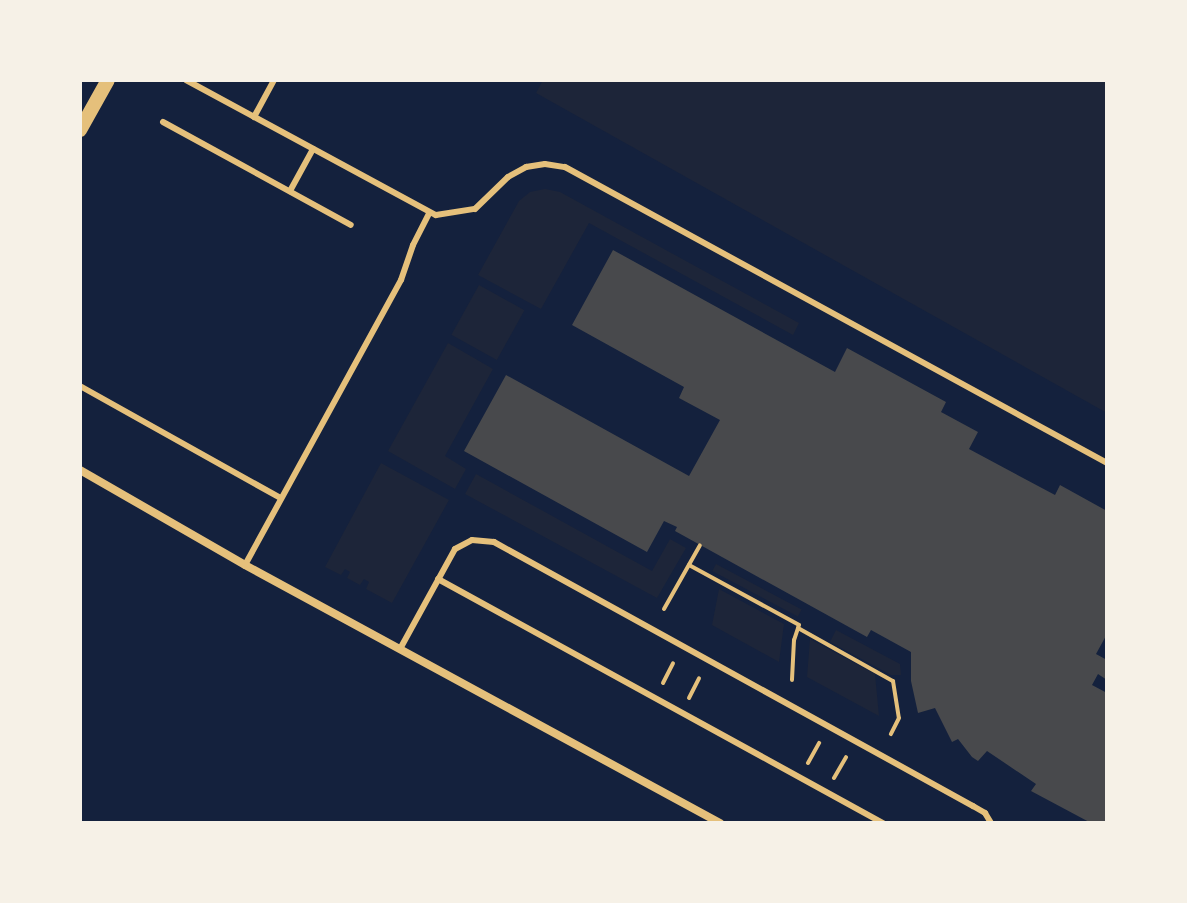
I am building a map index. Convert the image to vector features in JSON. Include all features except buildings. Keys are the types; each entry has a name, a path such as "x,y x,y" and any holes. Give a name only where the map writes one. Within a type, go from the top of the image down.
{"street":[{"path":"80,130 108,80"},
{"path":"80,470 245,565 720,823"}],"lane":[{"path":"186,80 429,213 449,216 475,209 508,177 526,167 545,164 565,167 1107,463"},
{"path":"254,117 274,80"},
{"path":"163,122 351,225"},
{"path":"290,191 313,149"},
{"path":"245,565 401,280 413,245 429,213"},
{"path":"80,386 280,498"},
{"path":"400,649 455,549 463,543 482,539 494,542 973,806 985,813 991,823"},
{"path":"438,579 883,823"}],"path":[{"path":"664,609 700,545"},
{"path":"689,565 799,625 792,680"},
{"path":"798,628 893,681 899,718 891,734"},
{"path":"663,683 673,663"},
{"path":"689,698 699,678"},
{"path":"808,763 819,743"},
{"path":"834,778 846,757"}],"shaded area":[{"path":"543,80 1107,80 1107,413 536,93"},
{"path":"545,189 560,192 799,323 793,335 589,223 541,309 478,275 519,201 530,192"},
{"path":"479,285 524,310 497,360 451,335"},
{"path":"448,343 493,369 445,456 466,469 455,489 388,451"},
{"path":"381,463 449,500 392,603 366,589 369,582 364,579 360,585 347,578 350,572 345,569 341,575 325,567"},
{"path":"476,474 652,571 670,539 686,548 657,598 465,494"},
{"path":"716,564 802,610 798,617 712,571"},
{"path":"719,589 784,624 779,662 712,625"},
{"path":"836,630 900,664 901,675 891,675 830,642"},
{"path":"810,639 875,674 879,716 807,677"}]}
